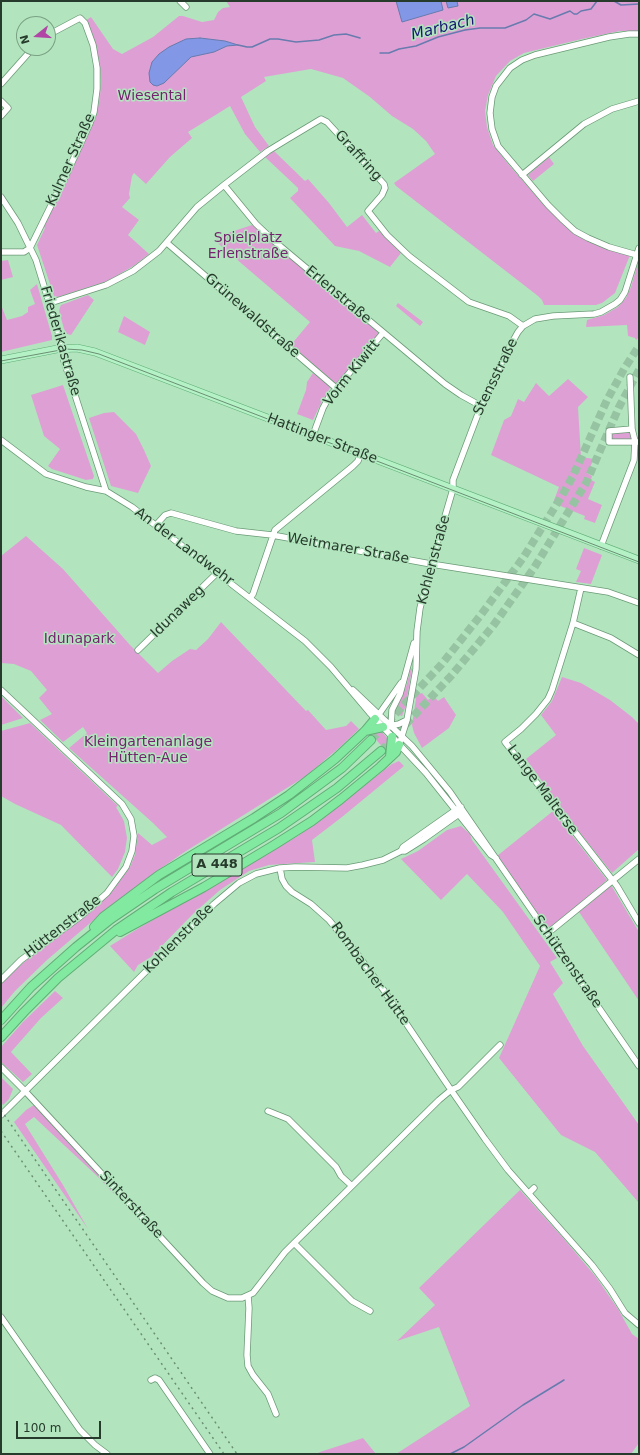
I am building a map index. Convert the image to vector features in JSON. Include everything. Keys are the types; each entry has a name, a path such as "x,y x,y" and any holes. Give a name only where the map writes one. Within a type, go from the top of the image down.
{"highway":[{"path":"76,947 103,917 135,892 174,865 289,795 335,759 365,731 377,717"},
{"path":"365,731 387,727"},
{"path":"390,757 392,737"},
{"name":"A 448","path":"1,1020 31,987 76,947 111,919 155,889 281,813 342,768 371,740"},
{"path":"98,943 204,887 280,841 341,799 396,752 399,745"},
{"name":"A 448","path":"1,1037 58,978 98,943 150,905 279,828 337,788 381,751"}],"main road":[{"name":"Hattinger Straße","path":"1,360 62,348 81,349 99,353 639,560"}],"street":[{"path":"180,1 186,7"},
{"name":"Kulmer Straße","path":"30,248 67,173 94,112 97,90 97,68 90,39 84,23 80,18 56,31"},
{"path":"637,255 609,247 588,238 575,230 548,205 498,146 493,135 490,113 492,97 496,86 504,74 516,64 528,57 609,37 639,34"},
{"path":"1,84 26,56"},
{"path":"1,101 8,108 1,116"},
{"path":"522,175 584,124 612,109 639,101"},
{"name":"Graffring","path":"224,185 268,151 321,119 327,122 384,186 385,188 382,195 368,211 387,235 414,259 469,302 509,316 523,326"},
{"path":"50,303 106,285 133,271 151,258 167,243 197,207 224,185"},
{"name":"Erlenstraße","path":"224,185 260,228 383,334 444,384 481,406"},
{"name":"Friederikastraße","path":"1,197 11,210 36,260 50,303 64,361 106,491"},
{"name":"Grünewaldstraße","path":"167,243 336,388"},
{"path":"1,252 24,252 30,248"},
{"name":"Stensstraße","path":"453,489 453,480 481,406 514,337 523,326 535,319 543,317 594,314 608,309 620,300 625,292 639,248"},
{"name":"Vorm Kiwitt","path":"313,435 323,408 336,388 383,334"},
{"path":"601,546 634,460 637,442 632,429 630,377"},
{"path":"632,429 609,431 609,442 637,442"},
{"name":"An der Landwehr","path":"1,440 46,474 106,491 132,507 305,641 387,727 402,736"},
{"path":"250,598 253,594 275,530 353,466 358,461 361,454"},
{"name":"Kohlenstraße","path":"402,736 416,669 417,631 420,608 453,489"},
{"name":"Weitmarer Straße","path":"156,526 165,515 171,513 236,531 608,592 639,603"},
{"name":"Idunaweg","path":"138,650 217,573"},
{"name":"Lange Malterse","path":"581,588 573,623 558,675 548,699 540,710 521,729 505,742 612,880 639,923"},
{"path":"573,623 611,638 639,655"},
{"name":"Kohlenstraße","path":"387,727 407,672 417,631"},
{"name":"Kohlenstraße","path":"377,717 395,693 407,672"},
{"name":"Hüttenstraße","path":"1,690 122,804 131,819 134,836 132,851 126,867 107,893 81,916 22,960 1,980"},
{"name":"An der Landwehr","path":"377,717 387,727 392,737 399,745"},
{"path":"392,737 387,727 399,724 406,720"},
{"path":"399,745 402,736"},
{"name":"Schützenstraße","path":"402,736 450,792 458,810"},
{"name":"Schützenstraße","path":"399,745 426,773 494,853 639,1066"},
{"name":"Kohlenstraße","path":"1,1115 228,892 250,877 280,868 347,868 383,860 401,851 405,851 424,839 458,810"},
{"path":"548,933 639,858"},
{"name":"Rombacher Hütte","path":"280,868 282,879 286,886 292,892 312,904 329,920 358,955 508,1170 592,1265 610,1289 625,1313 639,1325"},
{"path":"276,1414 268,1394 248,1366 248,1296 254,1293 280,1257 294,1243 439,1100 451,1090 458,1087 500,1045"},
{"path":"1,1067 25,1091"},
{"name":"Sinterstraße","path":"25,1091 203,1283 212,1291 222,1296 235,1299 248,1296"},
{"path":"268,1111 288,1119 336,1167 341,1176 352,1186"},
{"path":"529,1193 534,1188"},
{"path":"294,1243 352,1301 370,1311"},
{"path":"1,1317 80,1430 91,1442 107,1454"},
{"path":"151,1380 155,1378 159,1380 210,1454"}],"green space":[{"name":"Wiesental","path":"226,1 639,1 639,31 620,31 582,39 524,53 510,61 496,76 488,95 485,111 487,127 493,145 544,205 589,241 611,250 630,255 615,293 602,303 596,305 544,305 538,296 396,186 394,183 435,154 426,141 413,129 392,116 370,97 343,78 311,69 264,77 266,81 241,97 255,127 269,146 260,152 245,134 230,106 188,132 192,138 170,157 146,184 134,173 132,176 129,194 130,198 122,207 139,220 128,235 149,254 135,265 108,281 58,297 54,296 37,245 45,228 43,226 92,125 97,113 100,96 100,64 94,42 85,21 91,17 113,49 122,54 153,37 179,16 202,22 214,20 218,12 223,8 230,7"},
{"path":"274,151 305,181 308,179 347,227 362,215 376,233 379,231 401,253 390,267 359,251 335,246 290,198 298,191 298,188 265,157"},
{"path":"549,157 554,164 533,181 528,175"},
{"name":"Spielplatz Erlenstraße","path":"252,225 379,333 336,384 290,346 310,322 214,240 225,234"},
{"path":"8,260 13,277 1,280 1,261"},
{"path":"638,263 639,337 636,340 635,338 628,336 627,325 586,327 587,320 604,315 618,307 626,298"},
{"path":"37,284 52,340 1,352 1,305 7,320 22,316 28,312 28,307 35,304 30,290"},
{"path":"88,295 94,300 71,335 67,334 59,311 61,305"},
{"path":"398,303 423,322 420,326 396,306"},
{"path":"124,316 150,332 145,345 118,332"},
{"path":"313,373 329,385 330,388 313,420 297,414 306,390 307,382"},
{"path":"568,379 588,397 578,407 581,457 594,459 587,473 592,476 591,480 595,482 588,499 602,505 595,523 584,519 585,516 553,503 559,487 491,455 504,420 511,416 518,399 524,402 536,383 549,396"},
{"path":"63,385 94,476 93,479 86,480 52,469 48,466 60,449 44,436 31,395"},
{"path":"114,412 136,434 151,466 138,493 111,486 89,418 104,413"},
{"path":"632,429 635,441 609,442 609,431"},
{"path":"26,536 63,569 130,645 158,673 190,649 196,650 208,639 221,622 326,730 346,726 351,721 359,729 306,776 183,853 103,912 47,960 15,991 1,1008 1,984 48,942 87,915 111,893 130,867 135,855 138,833 152,845 167,837 69,748 87,733 83,727 63,742 40,720 52,714 39,698 47,690 31,671 14,664 1,663 1,556"},
{"path":"584,548 602,555 591,584 576,582 581,571 576,569"},
{"path":"411,668 406,705 402,716 393,713 406,687"},
{"path":"562,677 581,683 610,700 639,724 639,849 612,873 569,819 526,759 556,735 541,715 552,701"},
{"path":"417,692 419,694 422,693 428,700 434,696 438,701 444,697 456,715 449,728 422,748 414,733 412,725"},
{"path":"1,696 23,718 1,725"},
{"path":"30,723 118,806 116,807 124,821 127,838 125,852 118,869 112,877 61,825 1,796 1,731"},
{"path":"370,733 383,733 388,739 387,752"},
{"path":"399,761 404,766 312,840 315,862 269,865 249,871 220,890 193,914 151,957 138,965 134,972 110,946 298,836 392,764"},
{"path":"553,811 607,880 553,926 549,927 546,926 497,856"},
{"path":"461,826 470,834 472,840 557,958 550,962 563,983 553,994 583,1046 639,1125 639,1203 595,1152 561,1135 499,1058 540,966 503,912 467,874 441,900 401,859 418,851 447,830"},
{"path":"611,885 639,932 639,1001 579,912"},
{"path":"55,991 63,998 41,1018 11,1052 32,1074 23,1082 1,1062 1,1047 23,1022"},
{"path":"1,1077 13,1089 9,1099 3,1105 1,1102"},
{"path":"34,1105 116,1194 113,1193 34,1117 25,1124 63,1185 88,1229 14,1122 26,1110"},
{"path":"520,1190 596,1277 618,1309 632,1334 639,1339 639,1443 631,1454 396,1454 470,1406 439,1327 397,1341 435,1305 419,1288"},
{"path":"363,1438 376,1454 316,1454 320,1452"}],"water":[{"path":"396,1 441,1 443,10 402,22"},
{"path":"446,1 457,1 458,6 448,8"},
{"path":"200,38 225,41 238,45 227,46 214,52 191,57 164,83 157,86 150,82 149,73 152,62 159,54 169,47 186,39"}],"waterway":[{"name":"Marbach","path":"380,53 389,53 399,49 416,46 438,37 465,30 480,28 505,28 526,20 534,14 550,19 570,11 577,14 581,11 591,9 597,1"},
{"name":"Marbach","path":"614,1 621,5 639,4"},
{"name":"Marbach","path":"238,45 252,47 270,39 296,42 319,40 334,35 346,34 360,38"},
{"path":"450,1454 464,1447 523,1405 564,1380"}],"tunnel":[{"path":"371,740 441,665 523,558 573,476 607,400 639,346"},
{"path":"381,751 451,676 493,626 534,568 586,483 619,407 639,370"}],"tram line":[{"path":"1,361 66,349 82,350 99,354 639,562"}],"railway":[{"path":"1,1110 237,1454"},
{"path":"1,1131 224,1454"}],"park label":[{"name":"Idunapark","path":"79,639"},
{"name":"Kleingartenanlage Hütten-Aue","path":"148,750"}]}
